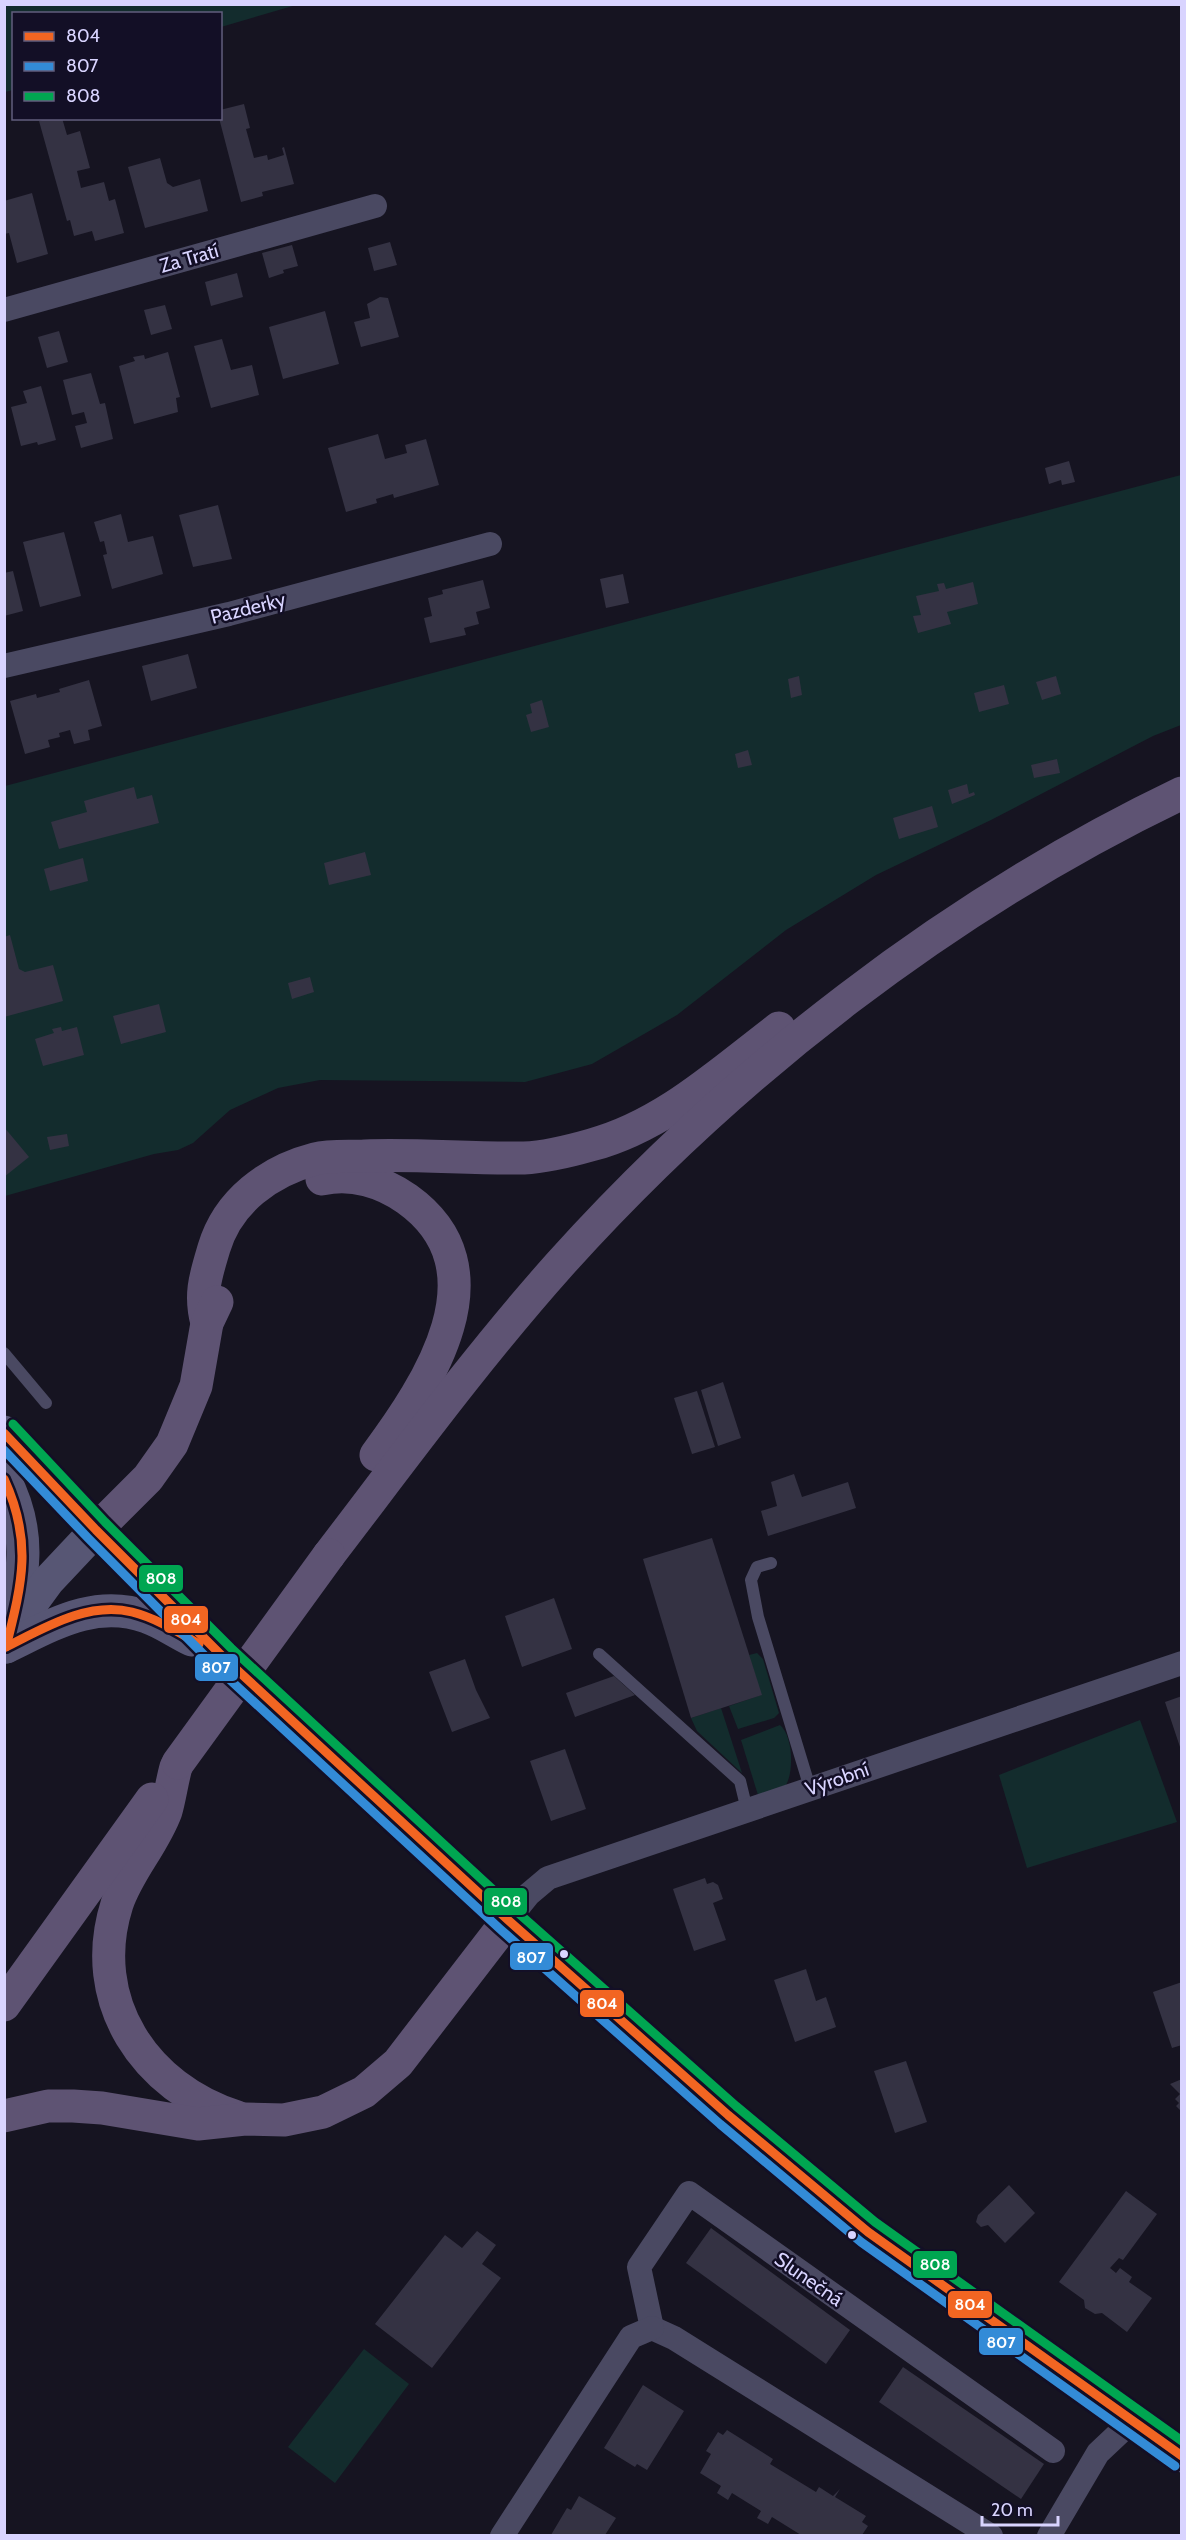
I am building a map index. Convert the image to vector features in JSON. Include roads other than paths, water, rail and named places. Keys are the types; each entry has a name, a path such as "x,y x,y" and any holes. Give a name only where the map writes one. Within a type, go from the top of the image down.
{"main road":[{"path":"4,2005 400,1459 517,1314 568,1256 665,1155 799,1038 862,989 969,914 1092,838 1182,793"},
{"path":"207,1323 202,1304 205,1277 217,1239 239,1203 252,1190 280,1171 317,1159 387,1155 527,1158 594,1145 650,1121 681,1102 868,959 969,914"},
{"path":"5,1649 21,1615 48,1581 148,1478 172,1444 196,1386 207,1323 220,1295 238,1237 276,1195 295,1185 332,1176 366,1179 385,1185 421,1209 434,1224 444,1242 451,1264 455,1295 451,1319 443,1343 409,1411 331,1518 330,1554"},
{"path":"4,1432 96,1530 223,1657 508,1920 728,2115 868,2232 1182,2456"},
{"path":"4,1478 21,1518 25,1556 23,1575 5,1649"},
{"path":"5,1649 66,1618 95,1610 114,1610 149,1617 223,1657"},
{"path":"177,1765 165,1812 117,1904 111,1936 109,1965 111,1987 117,2010 129,2034 143,2055 160,2073 199,2102 245,2119"},
{"path":"4,2116 48,2106 73,2106 102,2108 198,2124 245,2119 284,2120 304,2117 344,2103 373,2086 398,2063 508,1920"}],"street":[{"name":"Za Tratí","path":"4,310 375,206"},
{"name":"Pazderky","path":"4,666 229,614 490,544"},
{"name":"Výrobní","path":"508,1920 529,1894 548,1878 1182,1663"},
{"name":"Slunečná","path":"651,2328 639,2267 689,2193 1053,2451"},
{"path":"502,2535 631,2337 651,2328 674,2338 991,2535"},
{"path":"1049,2535 1098,2453 1132,2421"}],"lane":[{"path":"4,1353 46,1403"},
{"path":"771,1563 757,1567 751,1580 758,1617 810,1788"},
{"path":"599,1654 740,1781 747,1810"}]}
